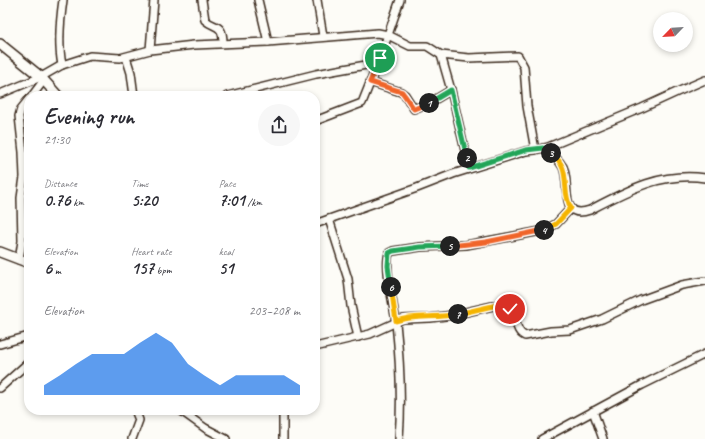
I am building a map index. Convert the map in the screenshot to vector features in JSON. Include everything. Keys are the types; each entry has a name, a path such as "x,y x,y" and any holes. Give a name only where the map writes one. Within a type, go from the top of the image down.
{"street":[{"path":"62,65 60,57 61,15 63,0"},
{"path":"150,50 154,0"},
{"path":"202,0 205,20 218,27 221,31 224,43"},
{"path":"258,0 268,42"},
{"path":"317,0 323,36"},
{"path":"320,119 362,103 400,0"},
{"path":"0,94 43,79 62,65 90,56 110,58 126,57 150,50 224,43 268,42 369,32 388,35 410,46 427,46 441,56 470,58 518,56 524,67 527,106 534,150"},
{"path":"0,44 5,52 28,66 54,91"},
{"path":"441,56 451,90 469,168"},
{"path":"126,57 131,73 133,91"},
{"path":"247,91 316,74 378,63"},
{"path":"35,91 43,79"},
{"path":"320,222 418,188 469,168 526,150 543,148 642,108 705,80"},
{"path":"370,82 402,92 414,109 432,102 451,90"},
{"path":"20,260 22,241 21,198 24,178 19,116 24,105"},
{"path":"543,148 554,156 563,167 566,178 567,202 576,212 584,212 636,187 660,180 690,176 705,178"},
{"path":"400,439 400,365 396,321 388,266 389,253 393,251 420,247 466,245 541,231 556,224 571,208"},
{"path":"329,219 348,279 351,306 358,336"},
{"path":"0,252 24,261"},
{"path":"320,346 378,330 396,321 408,318 430,318 453,315 497,305 502,305 510,309 514,314 520,334 527,336 551,331 570,330 602,320 641,300 682,285 705,281"},
{"path":"0,344 24,337"},
{"path":"542,439 642,385 705,354"},
{"path":"0,388 24,366"},
{"path":"593,411 603,439"},
{"path":"132,439 139,420 137,415"},
{"path":"187,415 205,428 226,439"},
{"path":"283,415 283,439"}],"route":[{"path":"380,58 370,82 402,92 414,109 420,108 432,102 451,90 469,168 526,150 543,148 554,156 563,167 566,178 567,202 571,208 564,217 549,228 486,242 455,246 420,247 393,251 389,253 388,266 396,321 408,318 430,318 453,315 497,305 502,305 510,309"}]}
